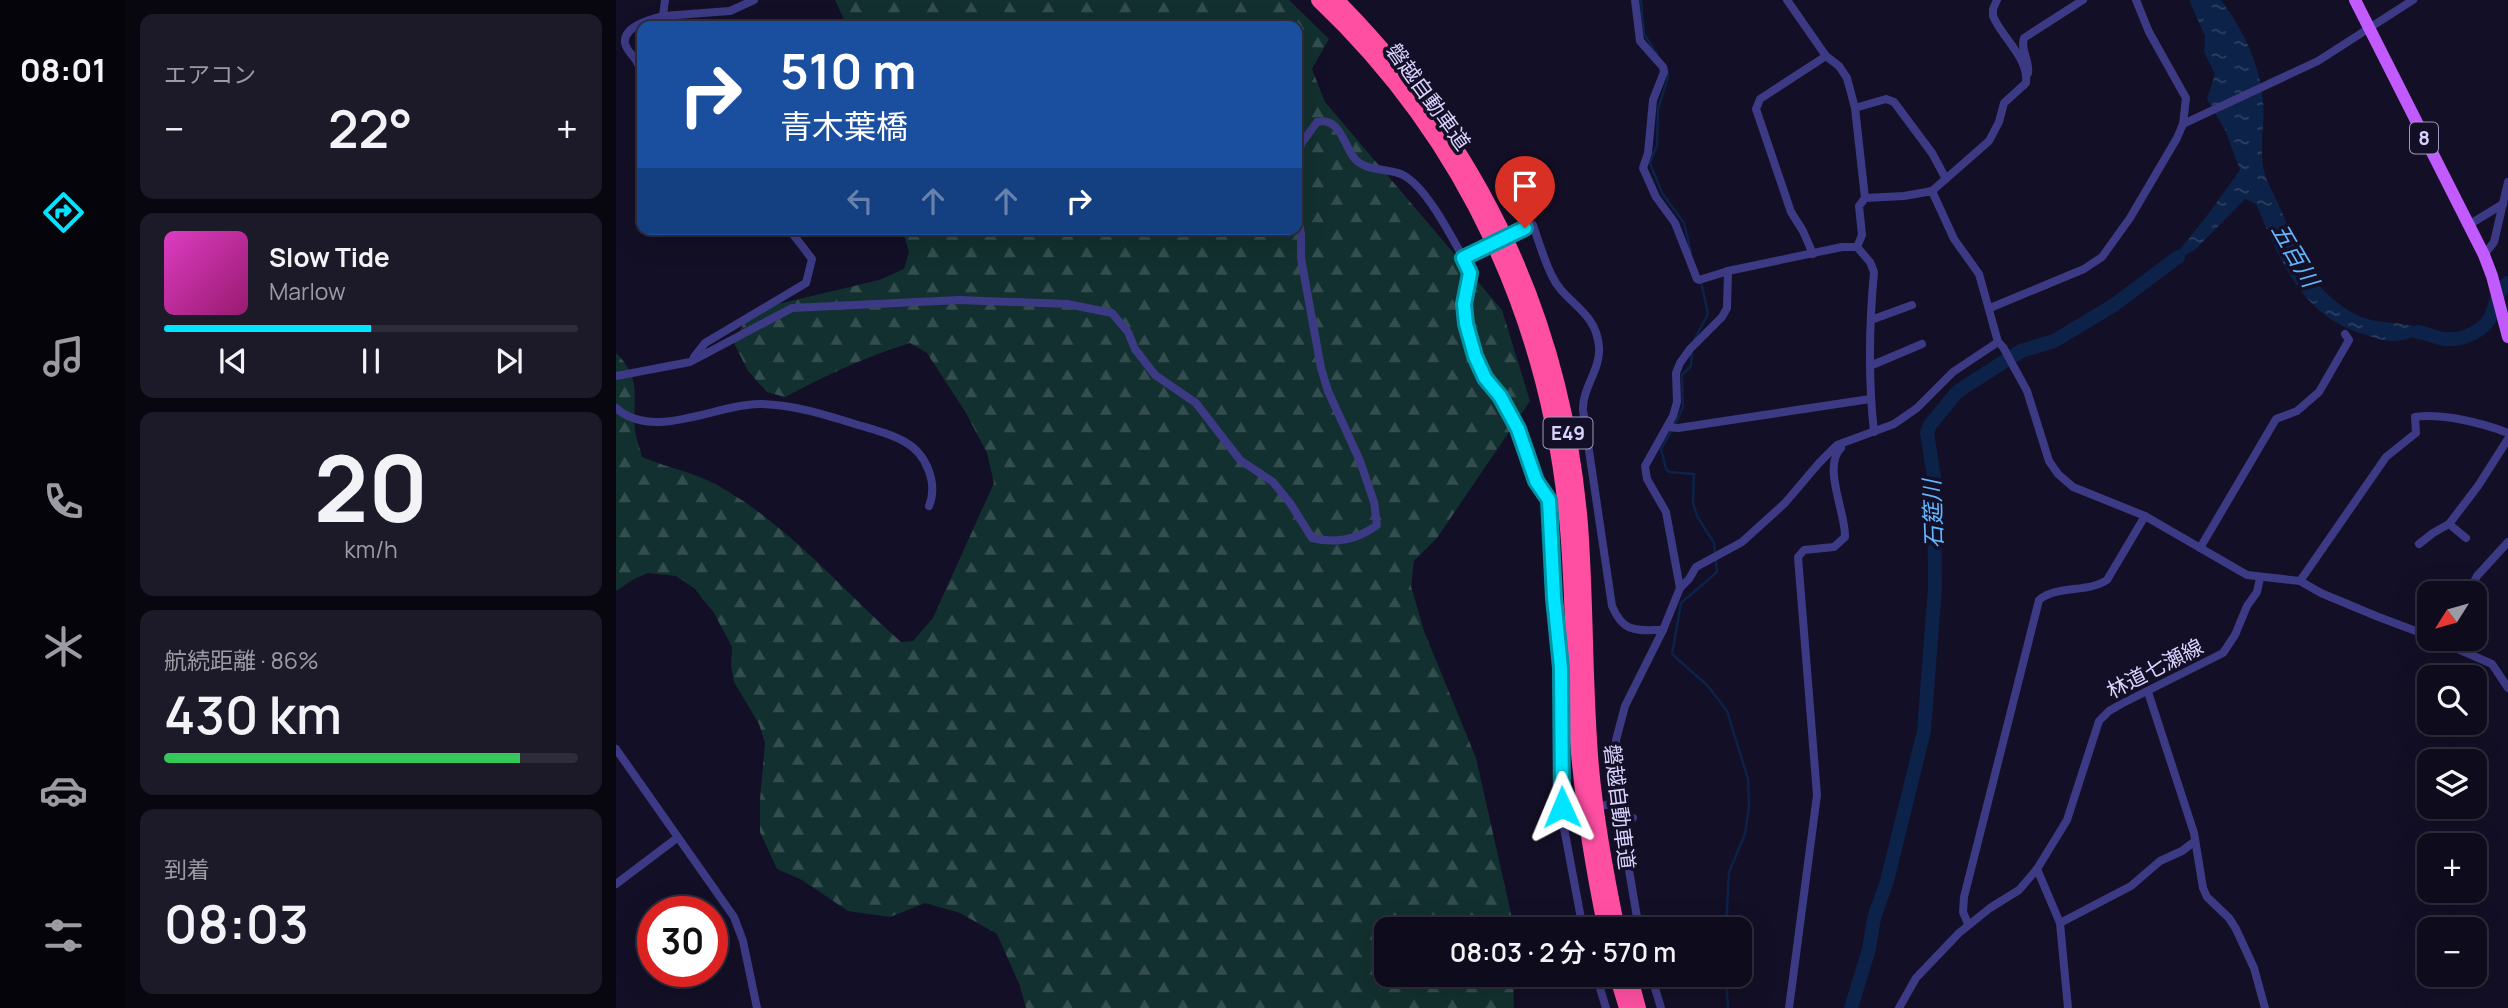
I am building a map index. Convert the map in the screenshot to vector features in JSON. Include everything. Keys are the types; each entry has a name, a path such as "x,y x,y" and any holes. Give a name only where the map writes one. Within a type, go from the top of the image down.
{"highway":[{"name":"磐越自動車道","path":"1319,0 1394,81 1445,152 1482,216 1506,268 1537,354 1547,390 1562,472 1571,565 1580,770 1590,849 1604,917"},
{"name":"磐越自動車道","path":"1336,0 1403,73 1468,166 1517,263 1548,350 1564,412 1576,488 1591,766 1604,869 1614,917"},
{"path":"1621,987 1627,1008"},
{"path":"1633,987 1639,1008"}],"main road":[{"name":"8","path":"2355,0 2484,255 2493,276 2507,332"}],"street":[{"path":"663,16 665,0"},
{"path":"645,21 663,16 730,11 754,0"},
{"path":"1645,0 1635,3 1640,41 1664,72 1653,100 1648,153 1643,168 1656,197 1675,223 1697,279 1842,247 1857,247"},
{"path":"1787,0 1826,56 1844,72 1855,108 1865,198"},
{"path":"1997,0 1992,12 1995,21 2022,63 2026,75"},
{"path":"1857,247 1861,235 1858,206 1865,198 1905,196 1932,191 1989,141 2004,103 2025,85 2029,65 2022,45 2024,38 2083,0"},
{"path":"1990,308 2084,269 2102,257 2130,218 2183,124 2186,98 2149,33 2136,0"},
{"path":"2183,124 2318,61 2413,0"},
{"path":"637,26 625,40 626,47 637,63"},
{"path":"1813,254 1791,212 1756,109 1763,97 1826,56"},
{"path":"1855,108 1886,99 1894,102 1932,153 1946,179"},
{"path":"1302,142 1317,122 1327,121 1341,133 1353,156 1361,164 1391,170 1415,183 1466,256 1470,273 1464,304 1466,324 1475,356 1485,378 1500,396 1518,429 1536,481 1549,500 1561,668 1562,812 1581,917"},
{"path":"2484,255 2494,242 2508,182"},
{"path":"1932,191 1954,239 1979,274 2001,344 2021,380 2033,408 2047,456 2058,474 2079,490 2145,516 2238,571 2260,578 2300,581 2345,603 2417,631"},
{"path":"2468,226 2503,204"},
{"path":"1466,256 1533,225 1551,275 1590,321 1597,335 1599,350 1583,403 1612,606 1617,618 1627,628 1663,630"},
{"path":"690,362 705,343 806,283 812,259 794,235"},
{"path":"616,376 690,362 792,308 971,300 1067,304 1112,313 1128,332 1135,349 1154,375 1196,403 1240,460 1273,482 1312,538 1337,541 1351,539 1377,525 1374,502 1321,368 1301,258 1301,235"},
{"path":"1857,247 1874,269 1870,366 1874,432"},
{"path":"1637,917 1618,803 1616,740 1625,706 1663,630 1679,588 1666,512 1653,492 1645,470 1648,457 1668,427 1677,402 1676,373 1680,363 1727,308 1728,271"},
{"path":"1871,320 1912,305"},
{"path":"2200,548 2276,419 2304,406 2323,386 2349,340 2345,334"},
{"path":"1870,366 1922,344"},
{"path":"1679,588 1685,584 1696,567 1742,542 1785,503 1826,455 1847,440 1894,424 1917,408 1953,372 2001,344"},
{"path":"1668,427 1678,428 1870,400"},
{"path":"616,408 633,418 655,421 691,418 748,404 784,405 813,410 907,443 928,469 933,485 933,497 929,506"},
{"path":"2300,581 2386,457 2416,433 2415,417 2440,416 2474,422 2508,433"},
{"path":"2419,544 2449,524 2478,486 2508,439"},
{"path":"1789,1008 1817,795 1798,557 1806,550 1837,545 1844,537 1833,466 1836,453 1847,440"},
{"path":"1968,924 1963,912 1964,897 2039,600 2051,594 2101,584 2107,580 2145,516"},
{"path":"2449,524 2466,538"},
{"path":"2474,581 2508,542"},
{"name":"林道七瀬線","path":"1899,1008 1916,978 1968,924 2019,890 2037,869 2067,820 2096,724 2109,711 2205,664 2227,649 2247,606 2257,592 2260,578"},
{"path":"2465,651 2492,664 2508,688"},
{"path":"2148,692 2195,841 2205,891 2236,929 2254,968 2265,1008"},
{"path":"616,748 734,917 743,941 757,1008"},
{"path":"1606,805 1618,803"},
{"path":"1562,812 1574,810"},
{"path":"1620,817 1633,818"},
{"path":"616,884 677,838"},
{"path":"2060,923 2132,886 2160,861 2182,851 2195,841"},
{"path":"2037,869 2060,923 2068,1008"},
{"path":"1600,987 1606,1008"},
{"path":"1655,987 1661,1008"}],"green space":[{"path":"835,0 1289,0 1329,39 1312,69 1325,102 1502,310 1530,401 1437,538 1414,561 1411,586 1424,631 1476,758 1512,917 1374,917 1374,987 1513,987 1514,1008 1026,1008 1020,986 997,934 960,913 925,903 890,917 848,911 802,880 777,869 760,832 765,743 759,724 734,682 732,647 714,613 695,589 676,576 648,573 616,591 616,353 633,380 635,430 642,457 690,473 743,501 791,538 901,642 913,641 933,618 994,483 987,453 966,413 927,353 910,343 846,367 785,397 767,392 748,371 734,343 743,324 774,305 879,280 904,269 909,252 904,235 1302,235 1302,21 845,21"}],"water":[{"path":"2189,0 2221,0 2249,48 2258,74 2263,102 2264,171 2306,270 2346,309 2371,320 2422,328 2437,337 2423,335 2397,341 2380,339 2337,323 2320,311 2293,280 2273,244 2256,204 2245,199 2197,248 2163,270 2240,170 2225,130 2207,99 2215,74 2204,52 2205,36"}],"waterway":[{"path":"1641,0 1644,34 1658,56"},
{"path":"1667,67 1668,78 1658,109 1657,145 1650,163 1662,193 1684,223 1691,252"},
{"name":"石筵川","path":"1851,1008 1869,949 1874,918 1887,881 1924,731 1935,587 1934,477 1927,433 1930,425 1957,392 2021,351 2054,341 2114,305 2178,257"},
{"path":"1694,340 1708,314 1701,281"},
{"name":"五百川","path":"2418,332 2452,339 2474,333 2486,324 2500,292 2508,283"},
{"path":"1675,425 1683,407 1682,375 1691,366 1692,350"},
{"path":"1672,430 1661,449 1666,469 1669,472 1694,474 1693,503 1697,516 1714,543 1717,572 1681,603 1672,654 1708,686 1727,711 1748,779 1749,807 1745,834 1729,872 1727,917"},
{"path":"1727,987 1728,1008"}],"route":[{"path":"1525,228 1463,258 1470,273 1464,304 1466,324 1475,356 1485,378 1500,396 1518,429 1536,481 1549,500 1561,668 1562,807"}]}
